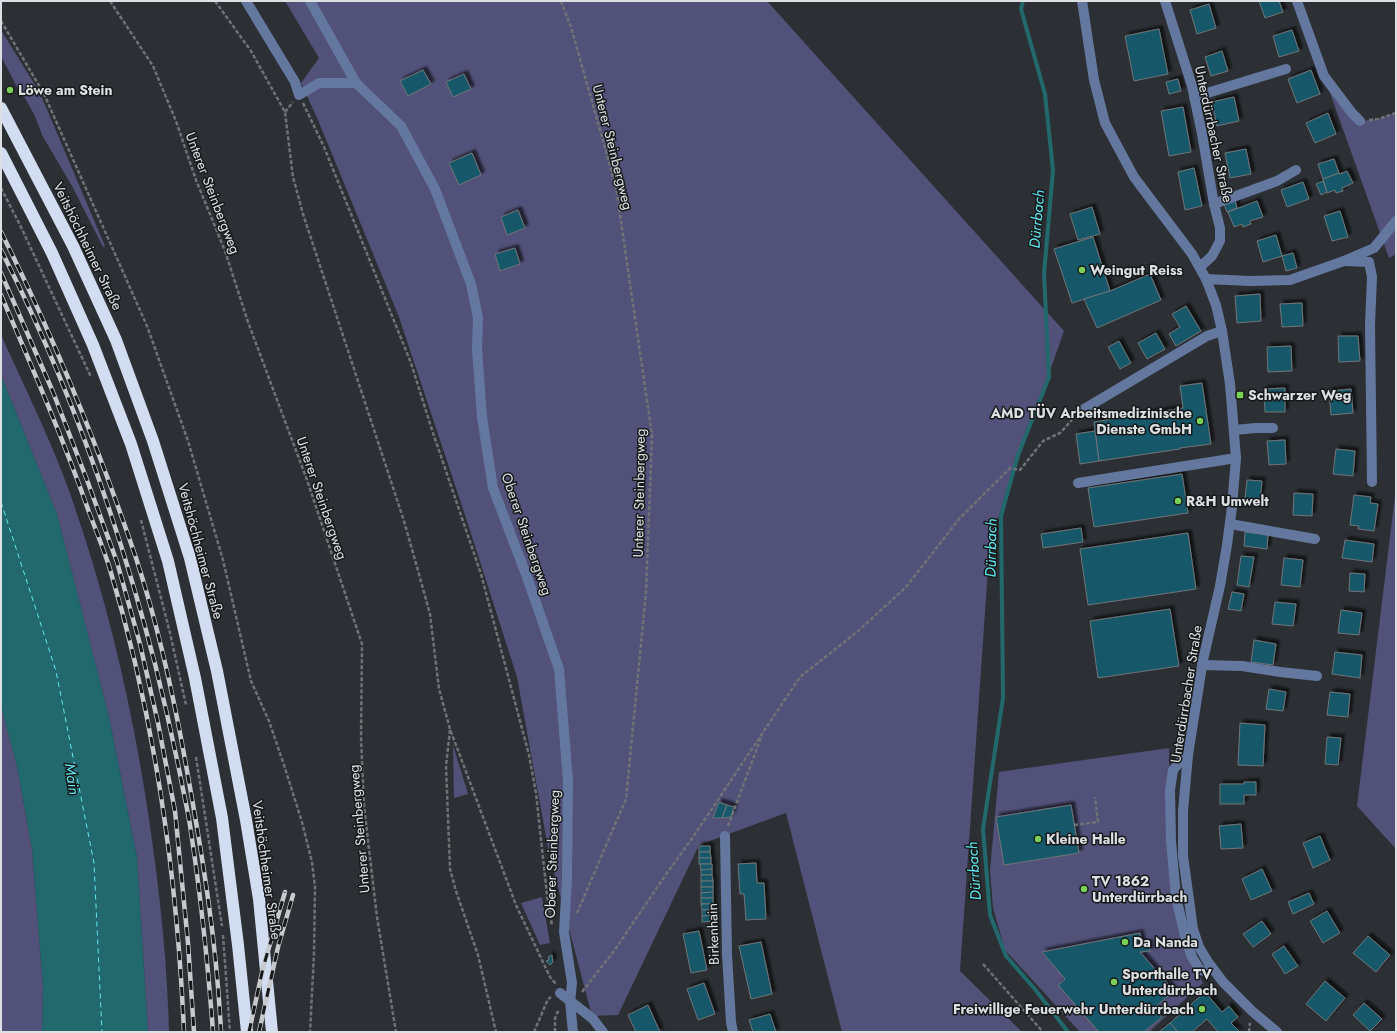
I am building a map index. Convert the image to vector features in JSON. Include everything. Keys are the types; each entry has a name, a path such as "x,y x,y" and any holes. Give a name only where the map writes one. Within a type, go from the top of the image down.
{"highway":[{"name":"Veitshöchheimer Straße","path":"1,108 73,246 116,340 153,441 190,558 217,671 246,820 258,899 272,1032"},
{"path":"1,153 52,253 93,345 131,444 168,561 195,678 222,818 247,1032"}],"street":[{"path":"246,1 295,82 299,95 319,83 356,83"},
{"name":"Oberer Steinbergweg","path":"310,1 356,83 401,126 435,189 471,284 478,318 477,349 482,417 493,488 527,577 559,669 568,781 567,879 564,932 572,984 570,1002 573,1032"},
{"name":"Unterdürrbacher Straße","path":"1082,1 1094,80 1104,124 1134,177 1192,254 1200,267 1216,305 1222,331 1230,384 1236,458 1230,524 1220,586 1202,665 1188,755 1183,811 1183,856 1193,929 1199,947 1223,982 1249,1008 1277,1032"},
{"path":"1297,1 1324,76 1352,113 1360,121"},
{"name":"Unterdürrbacher Straße","path":"1169,2 1194,97 1214,204 1220,228 1220,241 1212,256 1200,267"},
{"path":"1194,97 1286,69"},
{"path":"1214,204 1277,181 1296,170"},
{"path":"1206,279 1250,281 1290,280 1344,261 1374,248 1396,221"},
{"path":"1344,261 1369,262 1372,278 1370,325 1372,482"},
{"path":"1079,412 1207,336 1222,331"},
{"path":"1234,430 1273,428"},
{"path":"1078,483 1236,458"},
{"path":"1230,524 1315,538"},
{"path":"1202,665 1242,666 1317,676"},
{"path":"1188,755 1173,770 1170,790 1171,841 1176,897 1186,940 1192,957 1200,970 1205,971 1212,968"},
{"name":"Birkenhain","path":"724,836 727,954 731,1022 733,1032"},
{"path":"560,993 592,1019 603,1032"}],"path":[{"name":"Unterer Steinbergweg","path":"110,1 153,66 176,121 196,180 225,251 248,322 307,480 362,644 361,738 364,806 377,917 396,1032"},
{"path":"215,1 251,51 285,112 293,177 303,214 402,514 430,614 439,689 450,729 516,905 550,977 557,986 558,980"},
{"name":"Unterer Steinbergweg","path":"562,1 571,27 616,187 652,435 646,592 626,799 574,918 564,932"},
{"path":"1,21 44,94 147,326 188,441 223,560 251,681 269,721 283,762 302,822 312,862 315,887 314,953 310,1032"},
{"path":"299,95 324,147 411,363 481,574 529,755 536,793 547,895 552,926"},
{"path":"1360,121 1378,119 1396,113"},
{"path":"1,188 20,225 91,379"},
{"path":"570,1002 578,997 614,951 693,837 800,677 857,632 906,587 960,519 1010,468 1020,470 1043,441 1060,433 1079,412"},
{"path":"140,518 170,633 186,706"},
{"path":"450,729 446,766 450,869 478,955 496,1032"},
{"path":"724,836 763,732"},
{"path":"195,751 223,933 230,1032"},
{"path":"1074,825 1098,822 1096,797"},
{"path":"983,964 1043,1032"},
{"path":"534,1032 548,999 560,993"}],"shaded area":[{"path":"285,1 767,1 1064,331 990,541 960,971 1022,1032 842,1032 786,813 699,845 618,1015 592,1016 549,853 517,677 399,317 318,120 301,83 319,58"},
{"path":"1,30 40,93 105,246 103,247 72,186 42,135 35,116 25,98 21,95 1,56"},
{"path":"1324,76 1360,121 1378,119 1396,113 1396,254 1389,258"},
{"path":"1,335 45,430 68,488 81,525 103,599 122,673 144,787 161,909 169,1032 148,1032 137,857 109,717 57,514 1,375"},
{"path":"1396,488 1396,849 1357,806"},
{"path":"1,706 17,766 32,849 43,986 42,1032 1,1032"},
{"path":"453,745 468,794 454,798"},
{"name":"TV 1862 Unterdürrbach","path":"1169,748 1171,842 1189,957 1203,983 1149,1032 1080,1032 1005,950 993,908 990,870 999,772"},
{"path":"542,897 550,943 540,945 521,903"}],"water":[{"name":"Main","path":"1,375 57,514 109,717 137,857 148,1032 42,1032 43,986 32,849 17,766 1,706"}],"building":[{"path":"1259,1 1279,1 1283,12 1265,18"},
{"path":"1209,4 1216,28 1197,34 1190,10"},
{"path":"1159,29 1168,74 1134,81 1125,36"},
{"path":"1292,30 1299,51 1279,57 1273,36"},
{"path":"1222,51 1228,71 1211,76 1205,57"},
{"path":"423,70 431,84 408,96 400,81"},
{"path":"1311,70 1320,94 1297,103 1288,79"},
{"path":"464,74 471,89 453,97 446,82"},
{"path":"1178,79 1181,91 1169,94 1166,82"},
{"path":"1234,97 1239,121 1217,126 1212,102"},
{"path":"1183,107 1191,152 1169,156 1161,111"},
{"path":"1328,113 1336,134 1315,143 1306,123"},
{"path":"1246,149 1251,174 1230,178 1225,153"},
{"path":"472,153 481,175 459,185 449,163"},
{"path":"1334,159 1339,173 1323,179 1318,164"},
{"path":"1194,168 1202,206 1185,210 1178,172"},
{"path":"1347,171 1353,183 1342,188 1343,191 1336,193 1335,190 1327,193 1323,179"},
{"path":"1323,181 1327,192 1321,195 1316,184"},
{"path":"1303,182 1309,199 1287,207 1281,190"},
{"path":"1235,200 1237,208 1227,212 1224,204"},
{"path":"1257,201 1263,217 1250,221 1251,224 1243,227 1242,224 1234,227 1228,212"},
{"path":"1092,207 1100,234 1078,240 1070,214"},
{"path":"518,210 525,228 507,235 501,217"},
{"path":"1340,211 1348,237 1332,241 1324,216"},
{"path":"1276,235 1282,256 1263,262 1257,241"},
{"name":"Weingut Reiss","path":"1093,237 1110,291 1072,303 1054,249"},
{"path":"515,248 520,264 500,271 495,254"},
{"path":"1293,253 1297,268 1286,271 1282,256"},
{"path":"1150,274 1161,300 1097,328 1084,299 1110,291"},
{"path":"1260,294 1261,321 1237,323 1235,296"},
{"path":"1302,303 1303,326 1282,327 1280,304"},
{"path":"1186,306 1201,331 1176,346 1169,334 1180,327 1172,314"},
{"path":"1156,333 1165,349 1147,359 1138,343"},
{"path":"1338,336 1358,336 1360,361 1339,362"},
{"path":"1119,341 1131,363 1120,369 1108,347"},
{"path":"1291,346 1292,371 1268,372 1267,347"},
{"path":"1202,383 1211,444 1099,461 1094,422 1183,408 1180,386"},
{"path":"1285,388 1285,412 1265,412 1264,389"},
{"path":"1351,389 1353,413 1331,415 1329,391"},
{"path":"1095,431 1099,461 1080,464 1076,434"},
{"path":"1285,440 1286,464 1269,465 1267,441"},
{"path":"1336,449 1355,451 1353,476 1333,474"},
{"path":"1182,474 1188,513 1094,527 1088,488"},
{"path":"1247,480 1262,481 1260,501 1245,499"},
{"path":"1294,493 1313,494 1312,516 1293,515"},
{"path":"1354,495 1371,497 1370,503 1378,504 1374,531 1358,529 1359,526 1350,525"},
{"path":"1081,528 1083,542 1043,548 1041,534"},
{"path":"1245,532 1268,535 1267,549 1244,546"},
{"path":"1188,533 1196,589 1088,605 1080,549"},
{"path":"1345,540 1374,544 1372,562 1342,558"},
{"path":"1241,556 1254,557 1249,587 1237,585"},
{"path":"1284,558 1303,560 1300,587 1281,585"},
{"path":"1350,573 1365,574 1364,592 1349,591"},
{"path":"1232,592 1244,594 1241,611 1228,609"},
{"path":"1275,602 1296,604 1293,626 1272,624"},
{"path":"1170,609 1179,666 1098,678 1090,621"},
{"path":"1341,610 1362,613 1359,635 1338,633"},
{"path":"1254,640 1276,644 1273,665 1251,662"},
{"path":"1335,652 1362,655 1360,678 1332,674"},
{"path":"1269,689 1286,692 1283,711 1266,709"},
{"path":"1330,692 1350,694 1348,717 1327,715"},
{"path":"1240,723 1265,725 1263,766 1238,765"},
{"path":"1327,737 1341,738 1338,765 1325,764"},
{"path":"1244,782 1256,782 1256,795 1244,795 1244,804 1220,804 1220,784 1244,784"},
{"path":"719,802 727,805 722,818 713,818"},
{"path":"727,805 734,807 731,817 722,818"},
{"name":"Kleine Halle","path":"1071,805 1079,853 1004,865 996,817"},
{"path":"1241,824 1243,848 1221,849 1219,826"},
{"path":"1320,836 1330,860 1313,868 1303,843"},
{"path":"699,846 710,846 710,852 699,852"},
{"path":"699,852 710,852 711,858 699,858"},
{"path":"699,858 711,858 711,864 699,864"},
{"path":"756,863 757,883 764,883 766,919 746,920 744,894 740,894 738,864"},
{"path":"700,864 712,864 712,869 701,870"},
{"path":"712,869 712,875 701,875 701,870"},
{"path":"1262,869 1272,891 1251,900 1242,879"},
{"path":"701,875 712,875 713,881 701,881"},
{"path":"701,881 713,881 713,887 701,887"},
{"path":"701,887 713,887 713,892 701,893"},
{"path":"713,892 713,898 701,898 701,893"},
{"path":"1309,893 1314,904 1293,914 1288,902"},
{"path":"701,898 713,898 713,904 701,904"},
{"path":"701,904 713,904 713,910 702,910"},
{"path":"702,910 713,910 713,915 702,916"},
{"path":"1327,911 1340,933 1323,943 1310,921"},
{"path":"713,915 714,921 702,922 702,916"},
{"path":"1262,921 1271,934 1253,947 1243,934"},
{"path":"699,931 707,970 691,973 683,934"},
{"name":"Sporthalle TV Unterdürrbach","path":"1140,933 1142,944 1149,943 1150,951 1140,952 1174,991 1154,1008 1162,1017 1144,1032 1099,1032 1058,985 1065,979 1042,952"},
{"path":"1368,936 1390,955 1376,972 1353,953"},
{"path":"761,942 772,994 751,999 739,946"},
{"path":"1284,946 1298,966 1285,974 1272,954"},
{"path":"552,955 553,962 550,965 546,961 549,960 548,957"},
{"path":"1325,981 1345,998 1326,1021 1306,1004"},
{"path":"704,983 715,1014 698,1020 687,989"},
{"name":"Freiwillige Feuerwehr Unterdürrbach","path":"1205,992 1222,1012 1229,1006 1238,1017 1231,1023 1240,1032 1218,1032 1207,1019 1192,1032 1178,1032 1170,1023"},
{"path":"1364,1003 1382,1019 1370,1031 1353,1015"},
{"path":"648,1005 660,1032 636,1032 628,1015"},
{"path":"770,1014 776,1032 753,1032 749,1020"},
{"path":"1170,1023 1178,1032 1159,1032"}],"waterway":[{"name":"Dürrbach","path":"1023,1 1021,9 1045,94 1053,170 1044,274 1049,377 1018,455 1001,516 1003,698 983,829 990,915 1006,956 1034,988 1068,1032"}],"ferry route":[{"path":"1,502 56,671 94,863 102,1032"}],"railway":[{"path":"1,232 39,311 91,433 136,558 153,613 179,726 200,844 213,938 221,1032"},
{"path":"1,250 48,350 89,452 108,505 141,611 166,709 189,820 204,932 213,1032"},
{"path":"1,273 53,392 87,480 117,562 140,644 158,723 175,811 188,943 194,1032"},
{"path":"1,295 69,457 109,566 125,623 139,680 161,796 176,914 184,1032"},
{"path":"249,1032 263,968 285,892"},
{"path":"259,1032 278,947 293,895"}],"place":[{"name":"Löwe am Stein","path":"10,90"},
{"name":"Weingut Reiss","path":"1082,270"},
{"name":"Schwarzer Weg","path":"1240,395"},
{"name":"AMD TÜV Arbeitsmedizinische Dienste GmbH","path":"1200,421"},
{"name":"R&H Umwelt","path":"1178,501"},
{"name":"Kleine Halle","path":"1038,839"},
{"name":"TV 1862 Unterdürrbach","path":"1084,889"},
{"name":"Da Nanda","path":"1125,942"},
{"name":"Sporthalle TV Unterdürrbach","path":"1114,982"},
{"name":"Freiwillige Feuerwehr Unterdürrbach","path":"1202,1009"}]}
